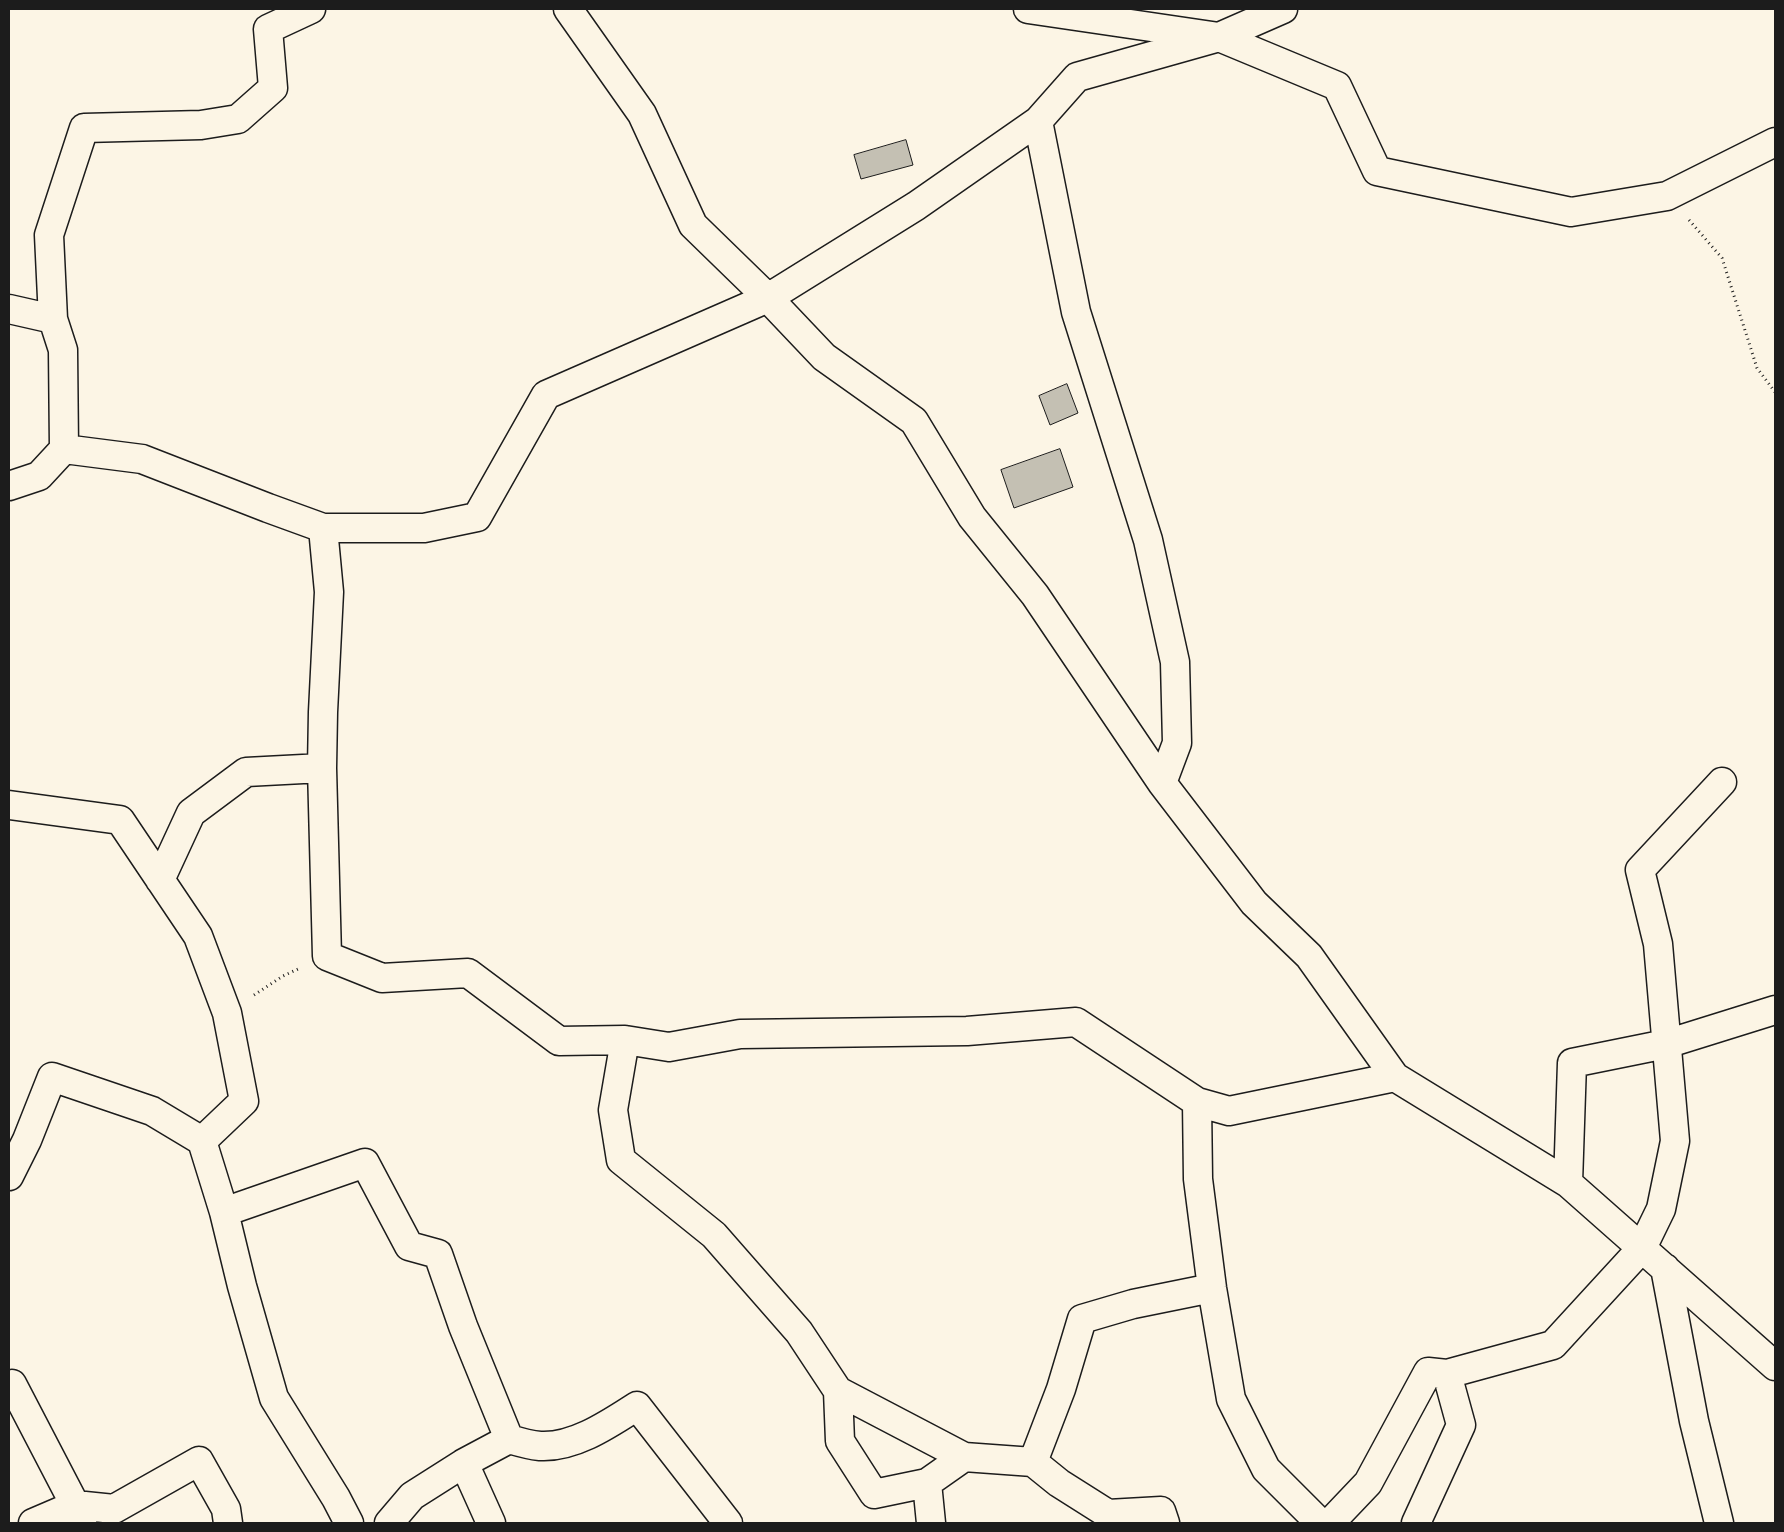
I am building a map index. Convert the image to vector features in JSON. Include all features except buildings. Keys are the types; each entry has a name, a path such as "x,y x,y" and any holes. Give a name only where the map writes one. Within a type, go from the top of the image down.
{"street":[{"path":"9,486 38,476 64,449 63,350 53,319 49,235 84,128 201,125 238,118 273,88 268,29 312,9"},
{"path":"568,9 642,114 693,225 768,298 824,357 914,421 972,517 1035,595 1162,783 1254,903 1309,956 1395,1077 1568,1183 1775,1366"},
{"path":"1028,9 1219,37 1337,86 1377,171 1571,212 1667,196 1775,142"},
{"path":"64,449 142,459 323,528 424,528 477,518 546,396 768,298 916,206 1038,121 1077,76 1219,37 1283,9"},
{"path":"1038,121 1076,312 1148,540 1175,662 1177,743 1162,783"},
{"path":"9,309 53,319"},
{"path":"323,528 329,592 322,768 327,956 382,978 468,972 559,1041 625,1040 669,1047 740,1034 967,1031 1076,1022 1197,1102 1229,1111 1395,1077"},
{"path":"160,880 191,813 246,772 322,768"},
{"path":"1330,1523 1368,1483 1428,1372 1447,1374 1553,1345 1642,1248 1661,1209 1675,1141 1658,944 1640,870 1722,782"},
{"path":"9,804 120,820 198,936 226,1013 244,1101 202,1141"},
{"path":"1568,1183 1572,1063 1666,1044 1775,1010"},
{"path":"625,1040 613,1110 621,1160 714,1235 800,1332 838,1391 964,1457 1033,1462 1059,1482 1092,1514 1161,1511 1165,1523"},
{"path":"9,1176 27,1140 52,1077 152,1110 202,1141 224,1212 242,1286 274,1398 336,1498 349,1523"},
{"path":"1197,1102 1198,1179 1212,1288 1232,1399 1266,1469 1320,1523"},
{"path":"224,1212 365,1163 409,1246 438,1254 509,1440"},
{"path":"1665,1268 1694,1421 1719,1523"},
{"path":"1033,1462 1061,1389 1082,1319 1133,1304 1212,1288"},
{"path":"1416,1523 1461,1424 1447,1374"},
{"path":"12,1384 79,1514"},
{"path":"838,1391 840,1440 874,1494 927,1482 964,1457"},
{"path":"389,1523 412,1496 464,1463 509,1440 540,1446 561,1444 581,1438 637,1406 728,1523"},
{"path":"33,1523 114,1509 199,1461 226,1509 228,1523"},
{"path":"464,1463 491,1523"},
{"path":"927,1482 931,1523"}],"path":[{"path":"1667,196 1722,258 1757,368 1775,392"},
{"path":"226,1013 283,976 327,956"}]}
